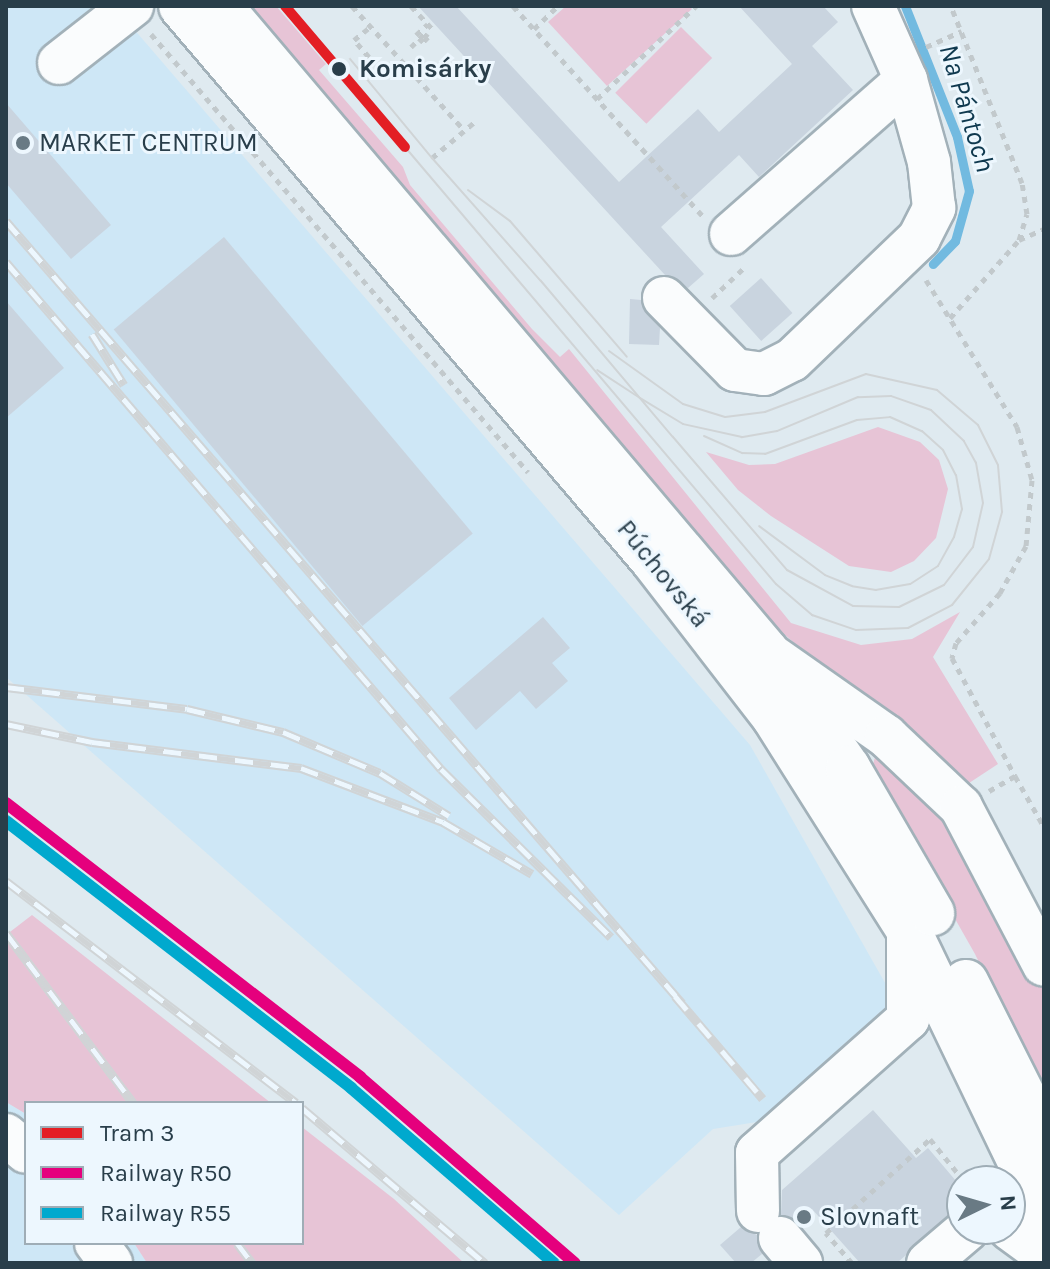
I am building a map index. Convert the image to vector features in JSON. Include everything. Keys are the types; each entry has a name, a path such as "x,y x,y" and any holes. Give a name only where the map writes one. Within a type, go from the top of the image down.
{"main road":[{"name":"Púchovská","path":"181,6 718,641 827,795 908,929 1044,1212"},
{"name":"Púchovská","path":"220,6 767,652 897,850 1044,1137"}],"street":[{"path":"664,298 735,370 764,374 792,360 907,250 934,208 923,134 906,80 873,6"},
{"path":"59,63 130,7"},
{"path":"729,244 906,80"},
{"path":"767,652 886,736 961,807 1044,965"},
{"path":"780,1237 757,1153 908,1019 908,929"},
{"path":"6,1135 24,1150"},
{"path":"1026,1241 1044,1254"},
{"path":"98,1245 111,1263"},
{"path":"928,1263 949,1245"}],"path":[{"path":"352,6 464,130"},
{"path":"411,6 435,32"},
{"path":"513,6 729,244 704,305"},
{"path":"534,29 558,6"},
{"path":"597,99 696,6"},
{"path":"950,318 1019,240 1027,214 1022,183 951,6"},
{"path":"130,7 533,476"},
{"path":"411,47 418,40 424,34 428,37 423,42 416,35 428,24"},
{"path":"369,57 354,40 371,26"},
{"path":"432,158 477,120"},
{"path":"1019,240 1044,229"},
{"path":"907,250 1017,427 1032,480 1026,546 1000,593 956,643 952,658 1044,827"},
{"path":"961,807 1015,776"},
{"path":"852,1263 826,1233 930,1139 951,1165"}],"shaded area":[{"path":"6,6 114,6 750,745 901,1011 878,1014 757,1122 713,1129 619,1215 6,677"},
{"path":"239,6 276,6 326,64 319,70 403,167 410,185 532,329 560,357 569,349 791,623 861,645 912,639 960,612 933,657 998,764 963,787 771,623"},
{"path":"566,6 689,6 692,9 607,86 548,22"},
{"path":"681,27 712,58 646,124 615,93"},
{"path":"878,427 920,442 939,460 948,489 936,538 914,561 891,572 849,566 771,516 738,490 706,452 749,465 775,464"},
{"path":"876,754 942,810 1044,987 1044,1097 975,954 871,771"},
{"path":"32,915 268,1101 24,1101 24,1113 6,1102 6,935"},
{"path":"6,1102 24,1113 24,1245 135,1245 147,1263 6,1263"},
{"path":"304,1129 394,1199 464,1263 147,1263 135,1245 304,1245"}],"building":[{"path":"418,6 456,6 619,182 698,109 719,132 792,64 739,6 823,6 838,22 812,46 853,90 759,177 739,155 661,227 704,274 688,288 665,275"},
{"name":"MARKET CENTRUM","path":"6,103 111,225 71,259 6,183"},
{"path":"224,237 473,533 362,626 114,330"},
{"path":"761,278 792,313 761,341 730,306"},
{"path":"630,299 641,300 660,328 659,345 629,344"},
{"path":"6,301 64,368 6,418"},
{"path":"543,617 570,648 552,663 568,681 536,709 520,691 476,730 449,698"},
{"path":"873,1110 916,1158 928,1148 946,1169 946,1219 897,1263 860,1263 812,1209 797,1222 781,1215 782,1190"},
{"path":"741,1227 757,1235 762,1254 751,1263 736,1263 720,1245"}],"waterway":[{"name":"Na Pántoch","path":"905,6 957,137 969,191 955,241 933,264"}],"tram line":[{"name":"3","path":"285,6 405,147"},
{"path":"350,59 432,158 541,281 673,437 787,570 853,606 899,607 944,585 973,547 983,503 976,463 964,441 931,410 891,396 858,397 777,431 742,437 683,424 640,398 597,370"},
{"path":"405,147 776,584 812,615 856,630 908,628 952,605 989,559 1002,512 998,465 978,425 937,390 866,374 765,412 725,417 683,404 609,351"},
{"path":"468,190 510,221 627,357"},
{"path":"704,436 742,453 765,454 857,420 890,417 922,431 943,450 956,475 962,509 954,537 938,566 910,584 876,590 852,586 825,575 759,526"}],"railway":[{"path":"6,221 682,1003"},
{"path":"6,262 441,769 611,937"},
{"path":"92,334 124,385"},
{"path":"6,687 187,709 283,732 380,773 449,816"},
{"path":"6,724 92,742 301,768 443,822 532,874"},
{"path":"6,881 293,1101"},
{"path":"6,933 132,1101"},
{"path":"675,996 763,1099"},
{"path":"304,1110 485,1263"},
{"path":"238,1245 252,1263"}],"rail line":[{"name":"R50","path":"6,803 360,1077 575,1263"},
{"name":"R55","path":"6,821 351,1088 554,1263"}],"place":[{"name":"Komisárky","path":"339,69"},
{"name":"MARKET CENTRUM","path":"23,143"},
{"name":"Slovnaft","path":"804,1217"}]}
